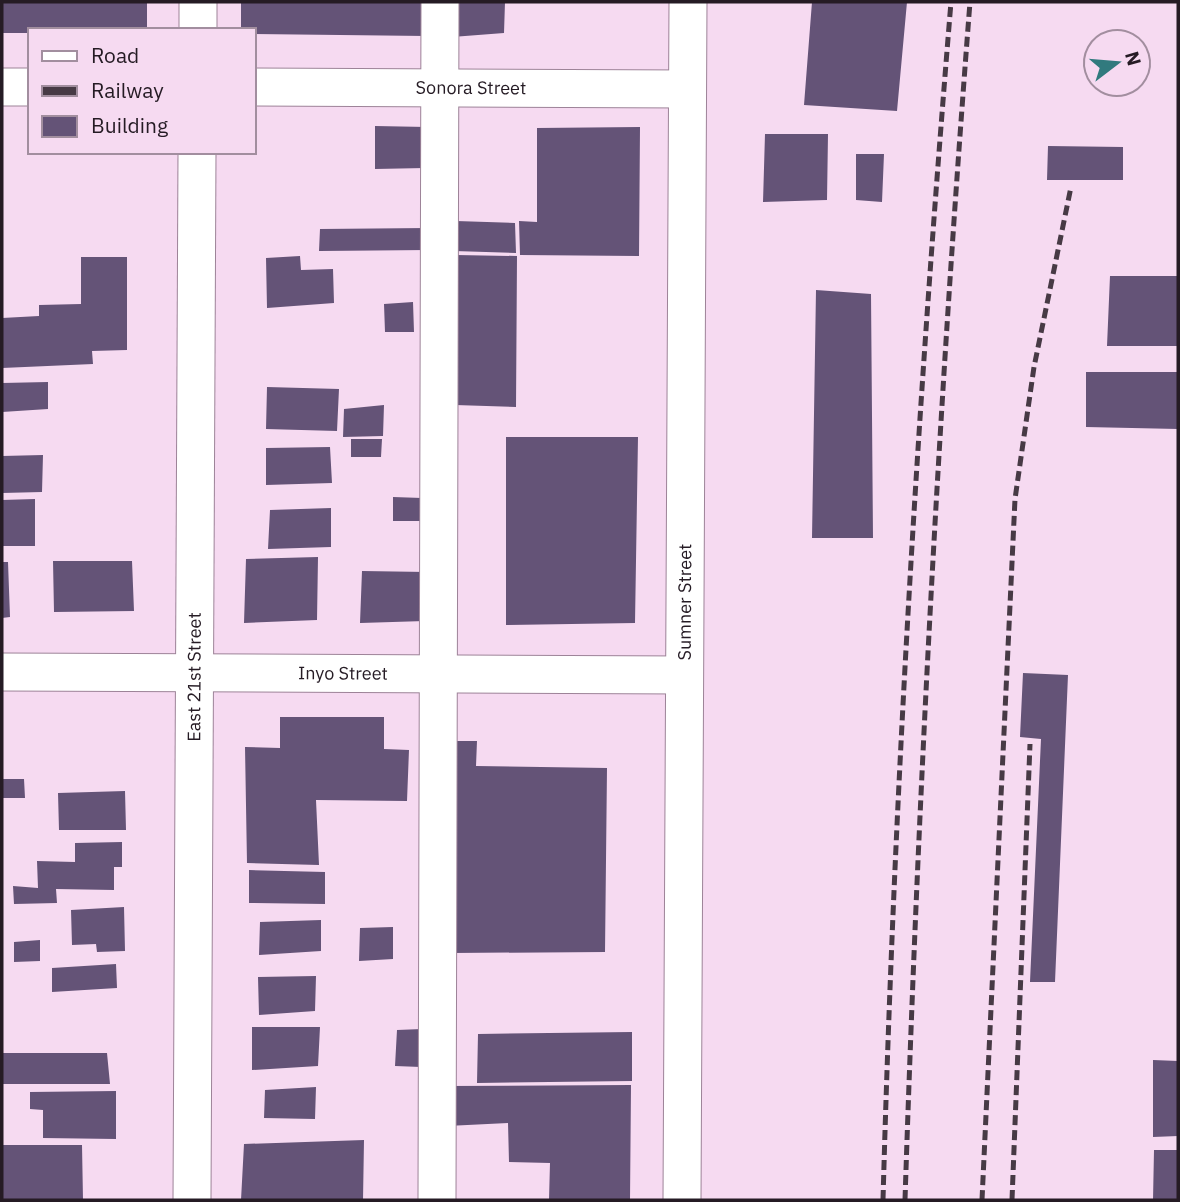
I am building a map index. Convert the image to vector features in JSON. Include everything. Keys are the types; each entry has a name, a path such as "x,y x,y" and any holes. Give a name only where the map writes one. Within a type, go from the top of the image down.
{"street":[{"path":"198,2 198,28"},
{"path":"437,1200 440,2"},
{"name":"Sumner Street","path":"682,1200 688,2"},
{"path":"2,87 28,87"},
{"name":"Sonora Street","path":"256,87 687,89"},
{"name":"East 21st Street","path":"192,1200 197,154"},
{"name":"Inyo Street","path":"2,672 684,675"}],"building":[{"path":"2,2 147,2 147,28 28,28 28,33 2,33"},
{"path":"241,2 427,2 426,36 256,34 256,28 241,28"},
{"path":"452,2 505,2 504,33 452,37"},
{"path":"812,2 907,2 897,111 804,105"},
{"path":"375,126 427,127 425,168 375,169"},
{"path":"640,127 639,256 520,255 519,221 537,222 537,128"},
{"path":"765,134 828,134 827,200 763,202"},
{"path":"1048,146 1123,147 1123,180 1047,180"},
{"path":"856,154 884,154 882,202 856,200"},
{"path":"456,221 515,223 516,253 454,251"},
{"path":"428,228 428,250 319,251 320,229"},
{"path":"456,255 517,256 516,407 455,405"},
{"path":"300,256 301,270 333,269 334,303 267,308 266,258"},
{"path":"81,257 127,257 127,350 92,351 93,364 2,368 2,318 39,316 39,305 81,304"},
{"path":"1110,276 1178,276 1178,346 1107,346"},
{"path":"816,290 871,294 873,538 812,538"},
{"path":"413,302 414,332 385,332 384,304"},
{"path":"1086,372 1178,372 1178,429 1086,427"},
{"path":"48,382 48,409 2,412 2,383"},
{"path":"267,387 339,389 337,431 266,429"},
{"path":"384,405 383,436 343,437 344,409"},
{"path":"506,437 638,437 635,623 506,625"},
{"path":"351,439 382,439 381,457 351,457"},
{"path":"330,447 332,483 266,485 266,448"},
{"path":"43,455 42,492 2,493 2,456"},
{"path":"393,497 422,498 421,521 393,521"},
{"path":"35,499 35,546 2,546 2,500"},
{"path":"331,508 331,547 268,549 270,510"},
{"path":"318,557 317,620 244,623 246,559"},
{"path":"53,561 132,561 134,611 54,612"},
{"path":"2,562 8,562 10,617 2,618"},
{"path":"362,571 427,572 425,621 360,623"},
{"path":"1023,673 1068,675 1055,982 1030,982 1041,739 1020,737"},
{"path":"280,717 384,717 384,749 409,750 407,801 316,800 319,865 247,863 245,747 280,748"},
{"path":"454,741 477,741 476,766 607,768 605,952 452,953"},
{"path":"2,779 24,779 25,798 2,798"},
{"path":"125,791 126,830 59,830 58,793"},
{"path":"122,842 122,867 114,867 114,890 56,889 57,903 14,904 13,886 38,888 37,861 75,862 75,843"},
{"path":"249,870 325,872 325,904 249,903"},
{"path":"124,907 125,951 97,952 96,944 72,945 71,910"},
{"path":"321,920 321,951 259,955 260,922"},
{"path":"393,927 393,959 359,961 360,928"},
{"path":"40,940 40,961 14,962 14,942"},
{"path":"116,964 117,988 52,992 52,968"},
{"path":"316,976 315,1011 259,1015 258,977"},
{"path":"252,1027 320,1027 318,1066 252,1070"},
{"path":"422,1029 421,1067 395,1066 397,1030"},
{"path":"632,1032 632,1081 477,1083 478,1034"},
{"path":"2,1053 107,1053 110,1084 2,1084"},
{"path":"1153,1060 1178,1061 1178,1136 1153,1137"},
{"path":"631,1085 630,1200 549,1200 550,1163 509,1162 508,1123 447,1126 447,1086"},
{"path":"316,1087 315,1119 264,1118 265,1090"},
{"path":"116,1091 116,1139 43,1138 43,1110 30,1109 30,1092"},
{"path":"364,1140 363,1200 241,1200 244,1144"},
{"path":"2,1145 82,1145 83,1200 2,1200"},
{"path":"1154,1150 1178,1150 1178,1199 1153,1200"}],"railway":[{"path":"883,1200 909,601 951,2"},
{"path":"905,1200 931,601 970,2"},
{"path":"982,1200 1015,499 1034,367 1071,187"},
{"path":"1012,1200 1030,744"}]}
